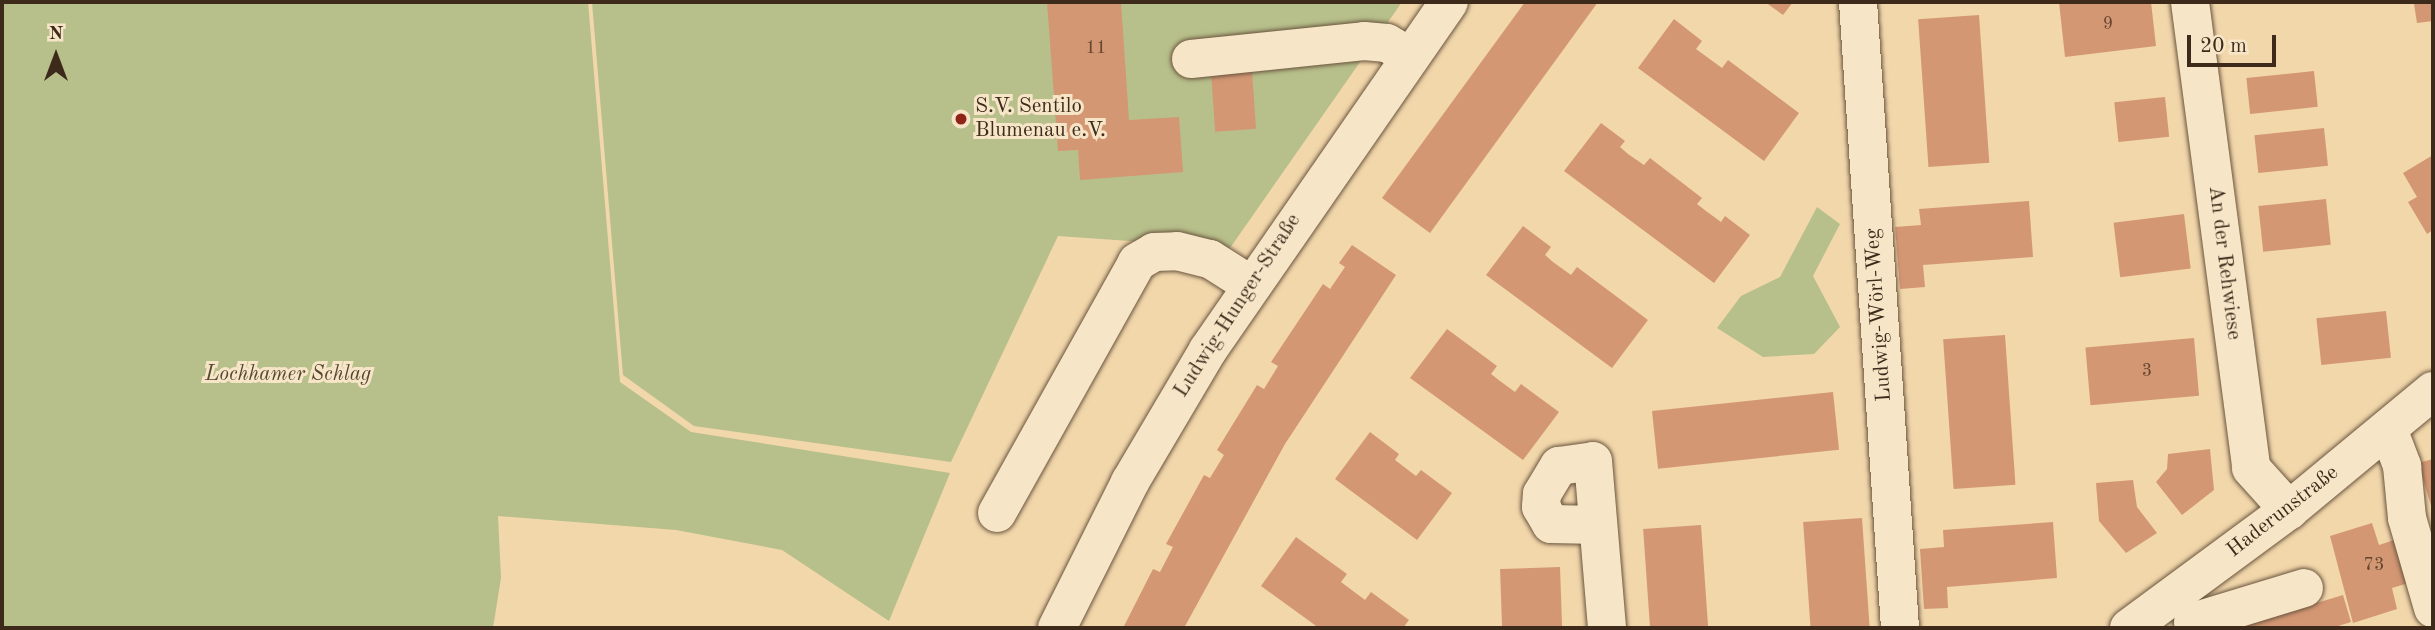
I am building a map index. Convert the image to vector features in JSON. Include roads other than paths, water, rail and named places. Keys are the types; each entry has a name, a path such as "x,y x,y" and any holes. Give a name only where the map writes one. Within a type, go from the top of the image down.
{"street":[{"name":"Ludwig-Hunger-Straße","path":"1057,628 1163,421 1251,285 1449,2"},
{"name":"Ludwig-Wörl-Weg","path":"1858,2 1900,628"},
{"name":"An der Rehwiese","path":"2190,2 2251,468 2289,510"},
{"path":"1191,59 1364,40 1387,43 1410,57"},
{"path":"997,513 1137,262 1154,252 1177,251 1210,259 1251,285"},
{"name":"Haderunstraße","path":"2129,628 2289,510 2433,391"},
{"path":"2388,429 2402,466 2407,518 2433,608"},
{"path":"1598,525 1607,628"},
{"path":"2210,568 2234,610"},
{"path":"2193,622 2304,588"}],"place":[{"name":"S.V. Sentilo Blumenau e.V.","path":"961,119"}],"park label":[{"name":"Lochhamer Schlag","path":"288,375"}]}
